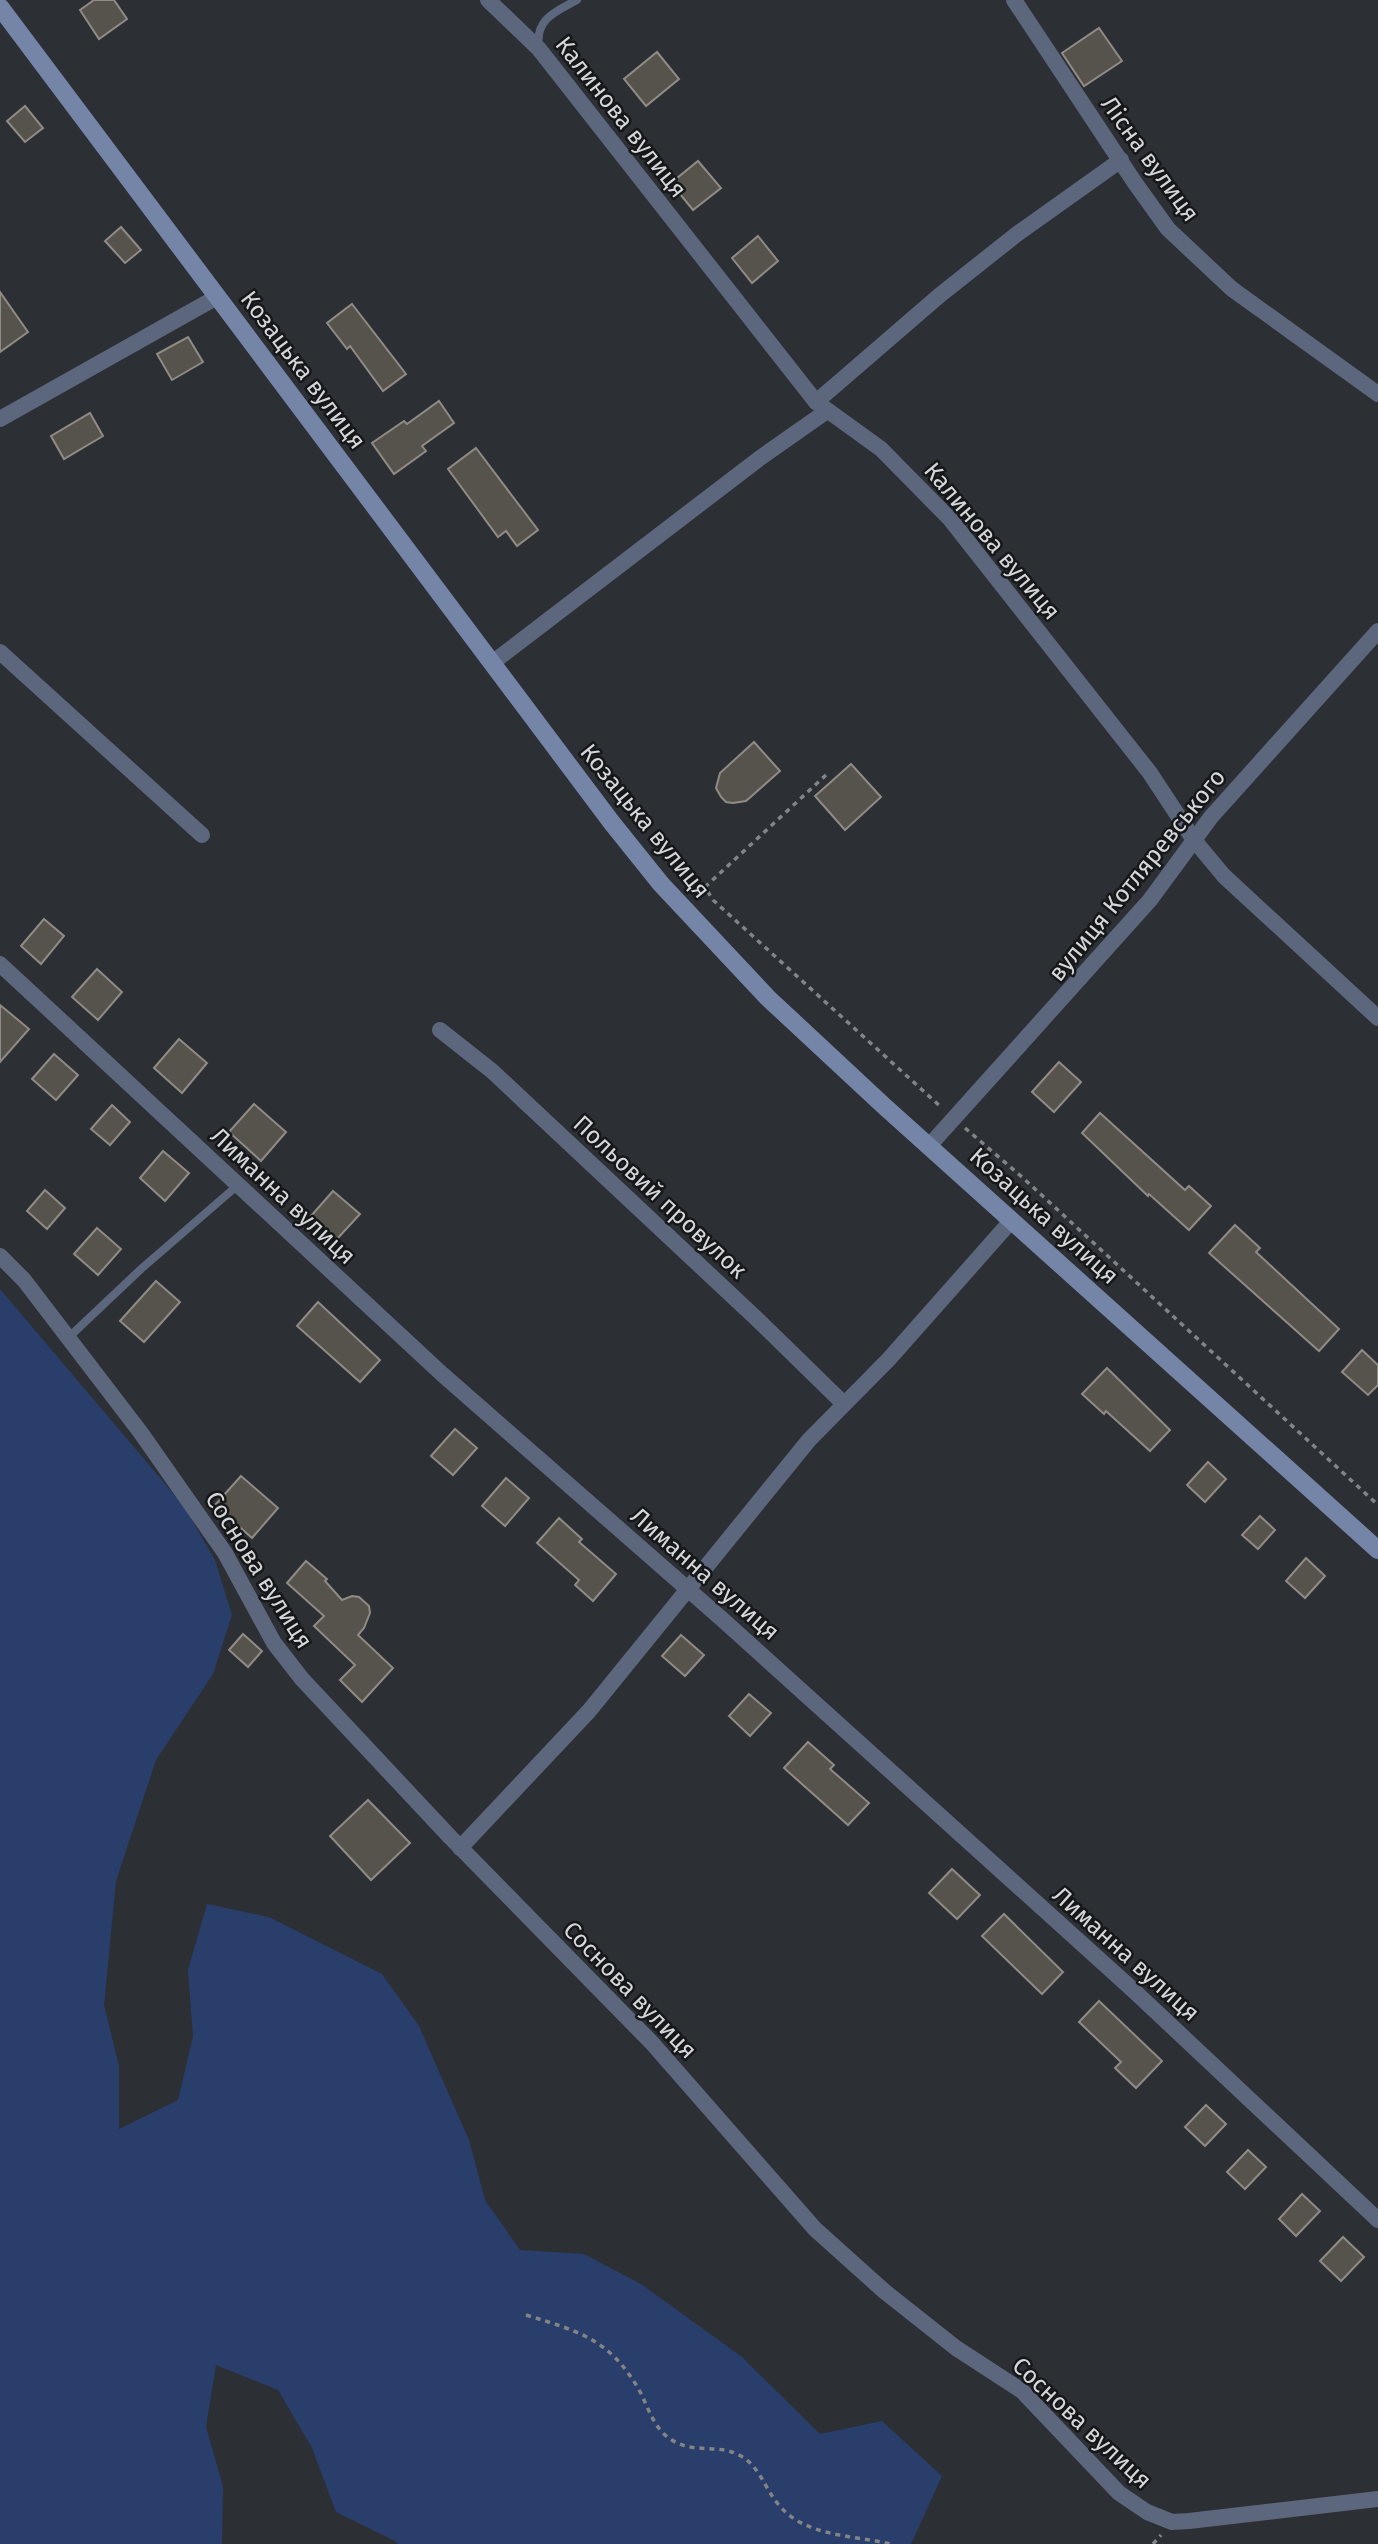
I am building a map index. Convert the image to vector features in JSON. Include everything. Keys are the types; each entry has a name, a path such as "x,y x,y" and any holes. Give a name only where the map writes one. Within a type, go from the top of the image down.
{"main road":[{"name":"Козацька вулиця","path":"0,8 612,823 703,931 768,998 929,1146 1378,1550"}],"street":[{"name":"Калинова вулиця","path":"488,0 539,49 822,407 881,449 950,519 1150,774 1194,840 1224,876 1378,1018"},
{"name":"Лісна вулиця","path":"1014,0 1168,229 1232,289 1378,394"},
{"path":"492,663 760,458 822,407 940,295 1017,234 1121,160"},
{"path":"0,419 217,297"},
{"name":"вулиця Котляревського","path":"929,1146 1051,1014 1150,900 1211,817 1378,631"},
{"path":"0,652 202,835"},
{"name":"Лиманна вулиця","path":"0,964 442,1374 687,1588 1132,1989 1378,2220"},
{"name":"Польовий провулок","path":"440,1030 502,1080 759,1321 844,1405"},
{"path":"460,1848 589,1711 809,1440 922,1322 1012,1220"},
{"name":"Соснова вулиця","path":"0,1256 24,1280 141,1433 225,1553 274,1643 295,1670 460,1848 652,2043 815,2229 884,2291 956,2348 1022,2391 1119,2493 1147,2511 1172,2522 1378,2498"}],"lane":[{"path":"539,49 537,33 541,24 577,0"},
{"path":"68,1338 141,1269 238,1185"}],"path":[{"path":"826,775 705,887 713,900 1022,1177 1378,1505"},
{"path":"526,2315 577,2331 597,2342 630,2374 657,2427 666,2436 690,2448 728,2450 748,2460 756,2468 778,2504 801,2524 815,2530 891,2544"}],"shaded area":[{"path":"0,1289 183,1505 215,1560 232,1615 213,1674 156,1760 116,1881 104,2005 119,2066 119,2129 178,2100 193,2036 188,1970 207,1904 269,1917 382,1974 419,2026 469,2140 485,2200 520,2250 584,2254 641,2284 742,2357 820,2434 882,2421 942,2476 911,2544 398,2544 336,2512 312,2448 278,2390 216,2365 206,2427 223,2486 222,2544 0,2544"}],"building":[{"path":"94,0 114,0 127,19 99,39 80,10"},
{"path":"1099,28 1122,61 1084,86 1062,53"},
{"path":"657,52 679,79 646,106 624,79"},
{"path":"25,106 43,128 25,142 7,121"},
{"path":"698,161 721,188 693,210 671,183"},
{"path":"121,227 141,250 125,263 105,241"},
{"path":"758,236 778,261 752,283 732,258"},
{"path":"0,292 28,332 0,352"},
{"path":"352,304 406,374 383,391 350,346 347,349 327,323"},
{"path":"188,337 203,362 172,380 157,354"},
{"path":"439,401 454,423 422,446 426,451 394,474 372,443 404,421 407,424"},
{"path":"90,413 103,436 64,459 51,436"},
{"path":"476,448 538,530 517,546 506,531 498,537 448,469"},
{"path":"754,742 780,771 746,801 726,802 716,788 720,773"},
{"path":"851,764 881,797 845,830 815,796"},
{"path":"44,919 64,936 41,964 21,946"},
{"path":"97,969 122,992 98,1020 72,997"},
{"path":"0,1005 29,1029 0,1062"},
{"path":"179,1039 207,1063 182,1093 154,1068"},
{"path":"54,1054 78,1075 56,1100 32,1079"},
{"path":"1059,1062 1081,1082 1054,1112 1032,1092"},
{"path":"254,1104 286,1132 261,1161 229,1132"},
{"path":"112,1105 130,1122 110,1145 91,1129"},
{"path":"1100,1113 1185,1190 1189,1186 1211,1206 1189,1230 1149,1194 1148,1196 1082,1133"},
{"path":"163,1151 189,1173 165,1201 140,1178"},
{"path":"45,1190 65,1208 47,1229 27,1211"},
{"path":"333,1191 360,1214 337,1239 311,1216"},
{"path":"1235,1225 1260,1248 1256,1252 1339,1329 1319,1351 1209,1253"},
{"path":"97,1228 121,1249 98,1275 74,1254"},
{"path":"156,1281 180,1302 144,1342 120,1321"},
{"path":"318,1302 380,1360 360,1382 297,1326"},
{"path":"1362,1350 1378,1365 1378,1385 1368,1395 1342,1372"},
{"path":"1107,1368 1170,1430 1150,1451 1106,1411 1104,1414 1082,1394"},
{"path":"455,1429 477,1448 453,1475 431,1456"},
{"path":"1208,1462 1226,1479 1205,1502 1187,1485"},
{"path":"241,1476 278,1508 252,1538 215,1505"},
{"path":"506,1478 529,1498 505,1526 482,1506"},
{"path":"1260,1516 1275,1530 1258,1549 1242,1535"},
{"path":"559,1518 582,1539 579,1542 616,1574 593,1601 575,1585 579,1580 537,1543"},
{"path":"1306,1558 1325,1576 1305,1598 1286,1581"},
{"path":"306,1561 327,1579 325,1581 342,1600 352,1596 359,1597 369,1606 370,1613 358,1635 393,1668 362,1702 340,1680 355,1665 314,1626 324,1616 287,1583"},
{"path":"243,1634 262,1651 248,1667 229,1650"},
{"path":"681,1635 704,1655 685,1676 662,1656"},
{"path":"749,1694 771,1713 750,1736 729,1716"},
{"path":"808,1742 834,1765 830,1769 869,1803 848,1825 784,1768"},
{"path":"368,1800 410,1843 371,1880 330,1836"},
{"path":"952,1869 980,1895 957,1919 929,1893"},
{"path":"1004,1914 1063,1972 1042,1994 982,1936"},
{"path":"1099,2001 1162,2061 1136,2088 1115,2068 1121,2062 1079,2022"},
{"path":"1206,2105 1226,2124 1205,2146 1185,2127"},
{"path":"1248,2150 1266,2167 1245,2189 1227,2172"},
{"path":"1302,2194 1320,2211 1296,2236 1279,2219"},
{"path":"1343,2237 1364,2257 1341,2281 1320,2261"}]}
